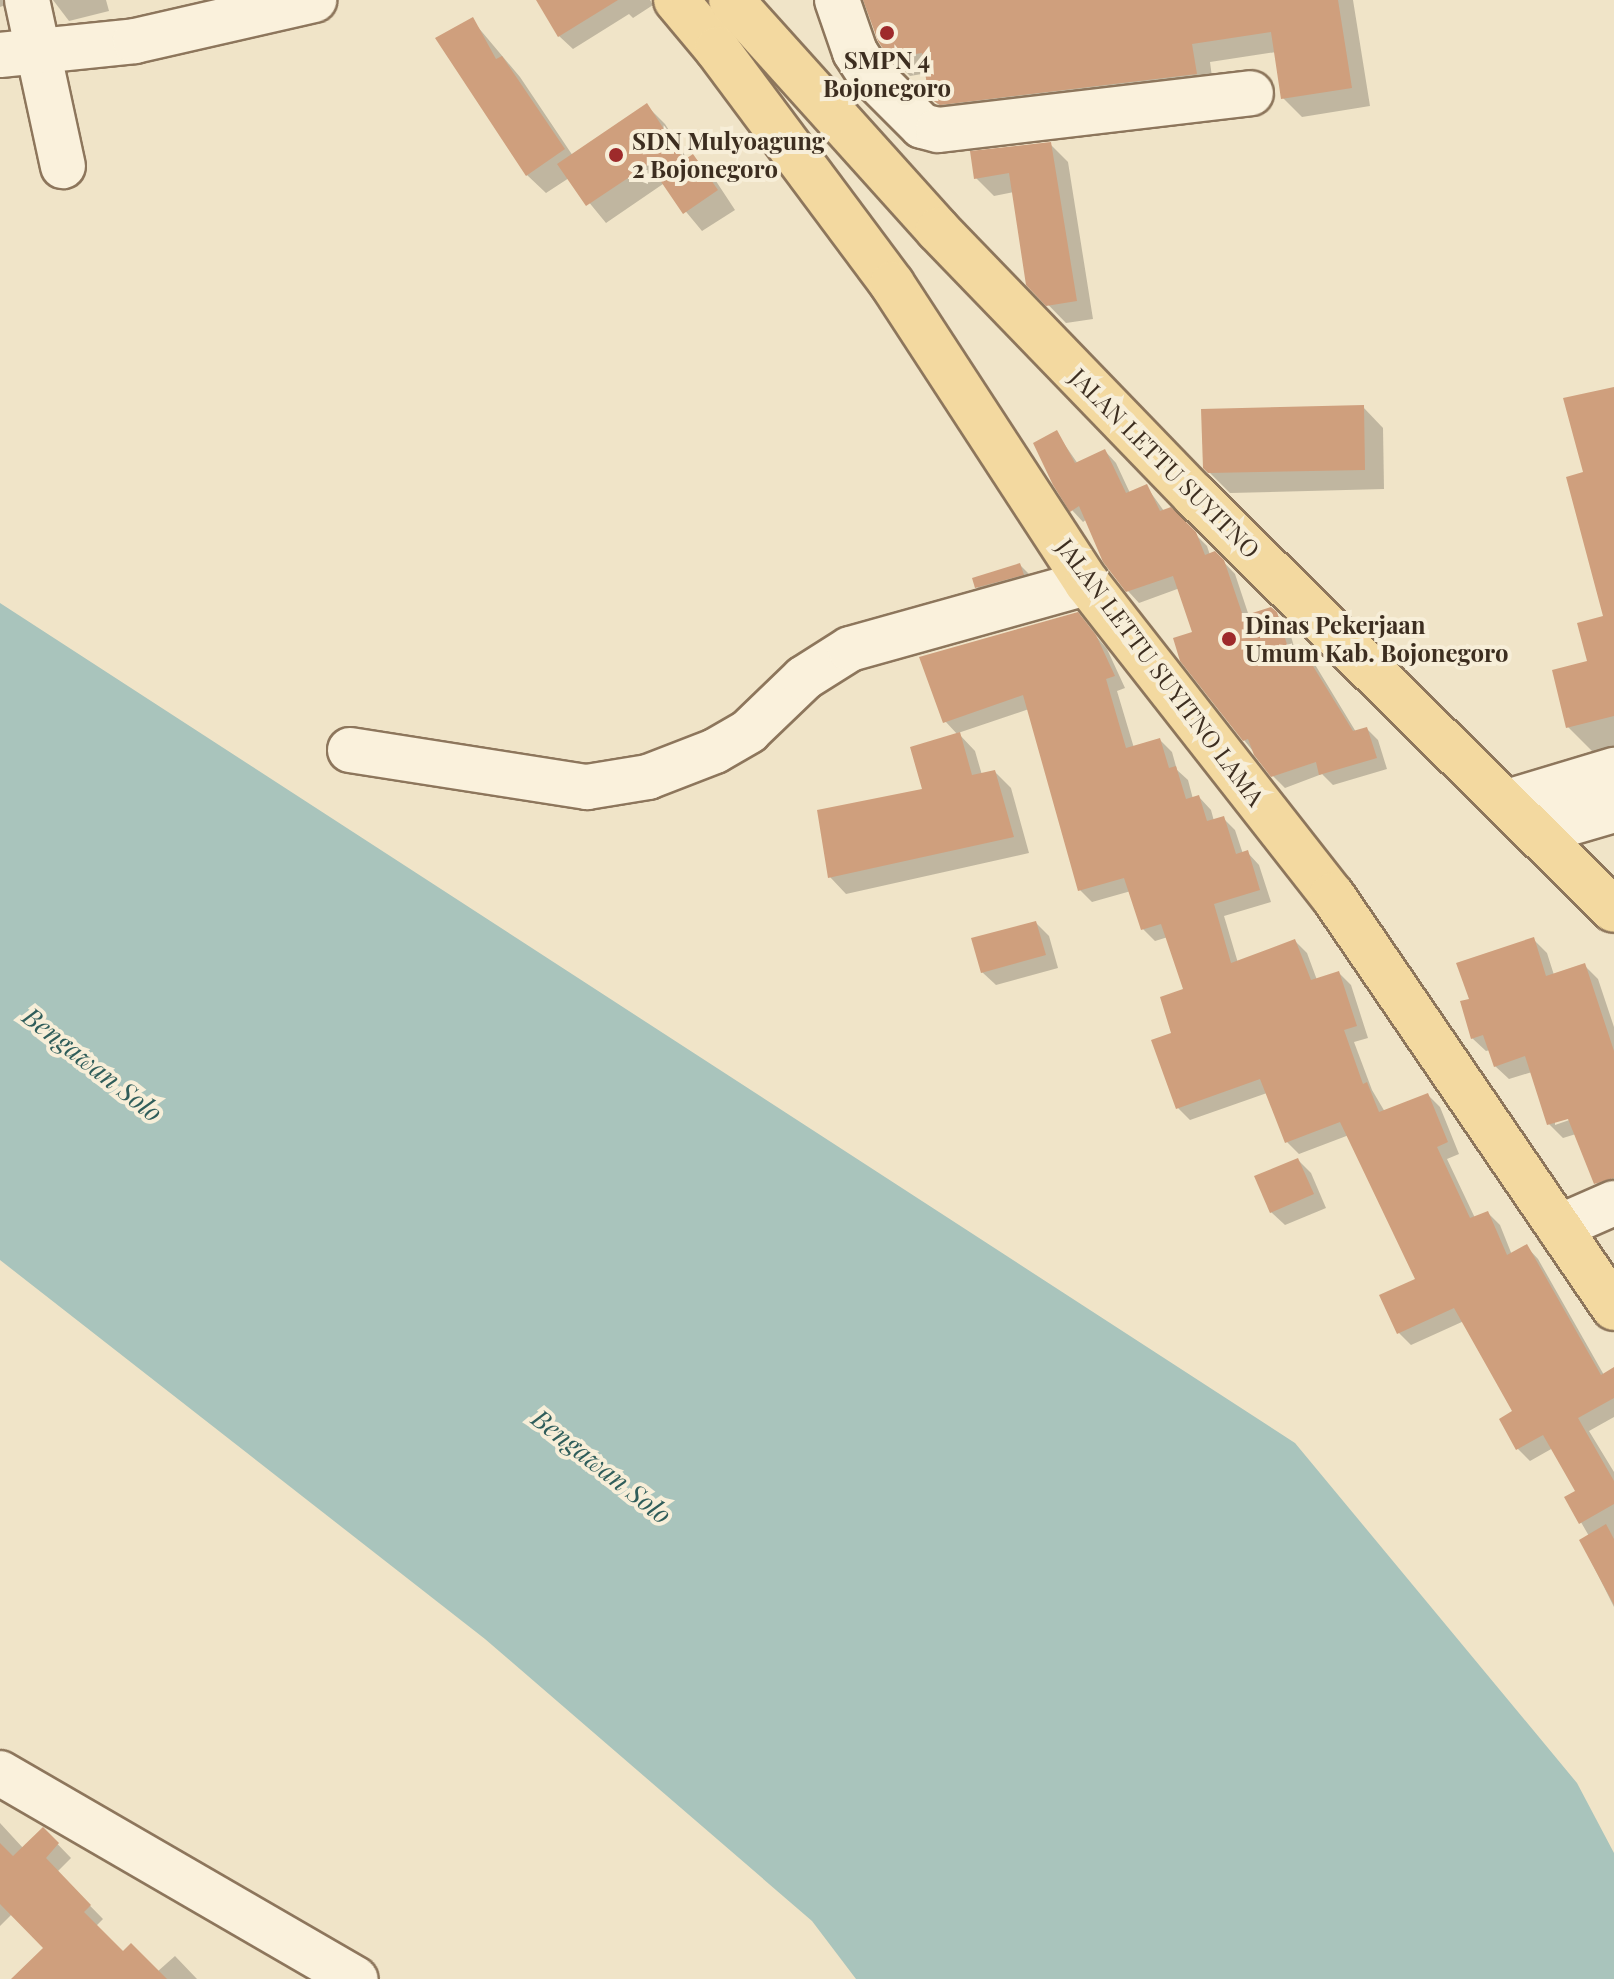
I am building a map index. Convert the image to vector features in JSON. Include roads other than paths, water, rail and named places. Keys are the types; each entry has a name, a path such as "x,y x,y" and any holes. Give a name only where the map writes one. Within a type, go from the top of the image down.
{"main road":[{"name":"JALAN LETTU SUYITNO LAMA","path":"676,0 717,49 892,284 1087,583 1326,887 1614,1308"},
{"name":"JALAN LETTU SUYITNO","path":"731,0 938,230 1194,495 1614,910"},
{"path":"892,284 894,254 905,242 938,230"}],"street":[{"path":"27,0 20,54 63,166"},
{"path":"20,54 135,41 314,0"},
{"path":"837,0 855,52 868,72 922,126 938,130 1251,93"},
{"path":"350,750 587,787 648,777 715,751 749,731 804,678 850,649 1087,583"},
{"path":"1521,817 1614,770"},
{"path":"1521,817 1614,810"},
{"path":"1559,1227 1614,1203"},
{"path":"0,1773 356,1979"}],"water":[{"name":"Bengawan Solo","path":"0,603 1295,1443 1577,1783 1614,1853 1614,1979 856,1979 812,1921 485,1639 0,1260"}],"place":[{"name":"SMPN 4 Bojonegoro","path":"887,33"},
{"name":"SDN Mulyoagung 2 Bojonegoro","path":"616,155"},
{"name":"Dinas Pekerjaan Umum Kab. Bojonegoro","path":"1229,639"}]}
